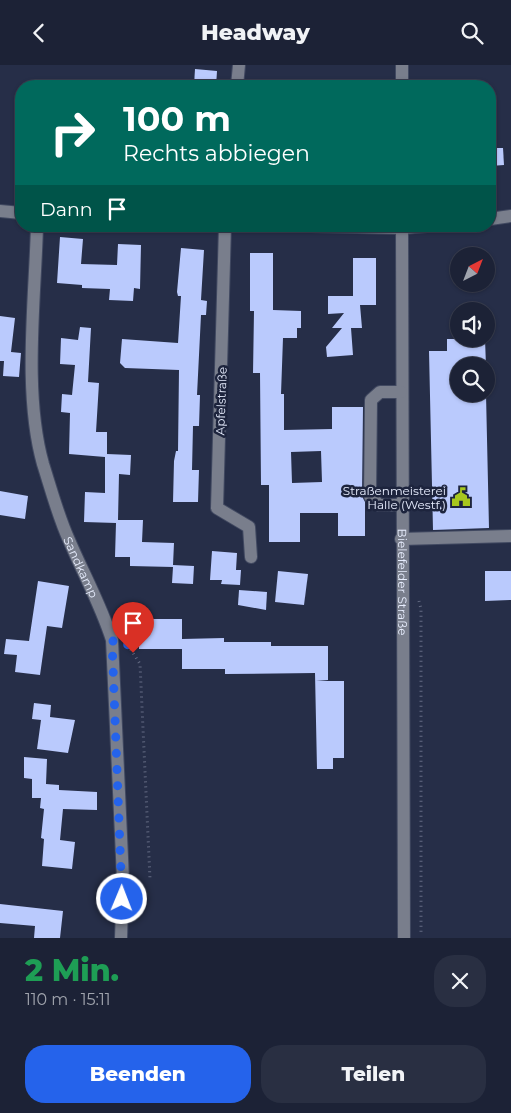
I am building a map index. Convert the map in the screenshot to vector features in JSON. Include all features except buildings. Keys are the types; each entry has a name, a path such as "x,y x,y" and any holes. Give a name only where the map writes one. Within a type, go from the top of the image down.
{"street":[{"path":"238,80 239,65"},
{"path":"402,65 402,80"},
{"path":"0,211 15,212"},
{"path":"496,218 511,216"},
{"name":"Sandkamp","path":"37,232 32,380 43,462 68,537 102,610 112,641 123,879 121,938"},
{"name":"Apfelstraße","path":"225,232 217,508 249,527 251,557"},
{"name":"Bielefelder Straße","path":"402,232 401,539 404,938"},
{"path":"401,392 380,392 371,400 370,496 379,505 402,505"},
{"path":"401,539 511,536"}],"path":[{"path":"112,641 126,642 140,664 150,879"}],"place":[{"name":"Straßenmeisterei Halle (Westf.)","path":"461,497"}],"route":[{"path":"122,899 123,879 112,641 126,642 133,653"}]}
